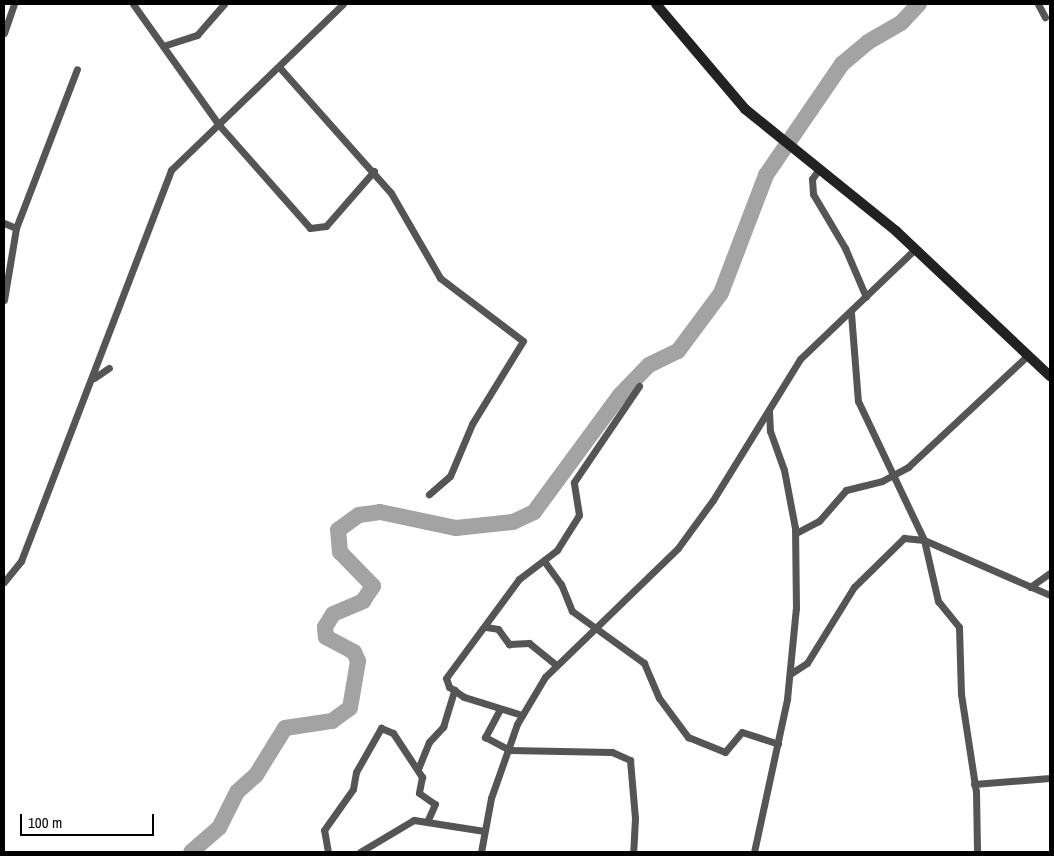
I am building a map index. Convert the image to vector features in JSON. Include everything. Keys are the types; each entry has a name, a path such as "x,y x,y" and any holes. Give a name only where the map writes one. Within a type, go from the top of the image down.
{"street":[{"path":"4,33 14,4"},
{"path":"132,4 219,125 310,228 326,226 374,171"},
{"path":"163,46 197,35 224,4"},
{"path":"4,582 21,561 94,378 171,170 280,68 343,4"},
{"path":"656,4 744,109 915,249 1050,376"},
{"path":"1038,4 1045,17"},
{"path":"280,68 374,171 440,278 523,341 472,424 450,476 430,494"},
{"path":"4,300 16,228 78,69"},
{"path":"819,169 812,179 812,194 845,248 866,297"},
{"path":"4,224 16,228"},
{"path":"481,852 490,798 522,715 555,664 661,567 695,528 800,359 915,249"},
{"path":"851,312 858,401 924,540 938,601 959,627 962,694 974,784 977,852"},
{"path":"796,533 819,521 846,490 892,476 927,450 1028,355"},
{"path":"94,378 108,368"},
{"path":"522,715 499,710 454,690 446,678 486,627 519,579 544,561 580,515 574,482 639,386"},
{"path":"754,852 778,744 790,674 796,608 796,533 784,470 770,431 770,408"},
{"path":"790,674 807,663 837,610 888,552 904,538 924,540 1050,595"},
{"path":"544,561 561,584 572,610 594,628 640,658 658,698 688,737 725,752 742,732 778,744"},
{"path":"1030,587 1050,573"},
{"path":"486,627 498,629 510,644 529,643 555,664"},
{"path":"418,769 429,742 443,727 454,690"},
{"path":"499,710 485,737 509,750 612,752 627,758 635,818 633,852"},
{"path":"328,852 324,830 353,788 356,772 375,733 381,728 393,733 418,769 422,778 419,793 435,804 428,820"},
{"path":"974,784 1050,778"},
{"path":"360,852 387,840 404,825 428,820 484,831"}],"waterway":[{"path":"191,852 219,828 237,792 256,775 285,728 332,721 350,708 358,661 354,652 326,637 325,627 333,614 363,601 373,586 340,552 338,530 359,515 380,512 456,528 513,522 534,512 620,395 649,365 678,351 721,293 766,175 842,64 868,42 902,22 919,4"}]}
